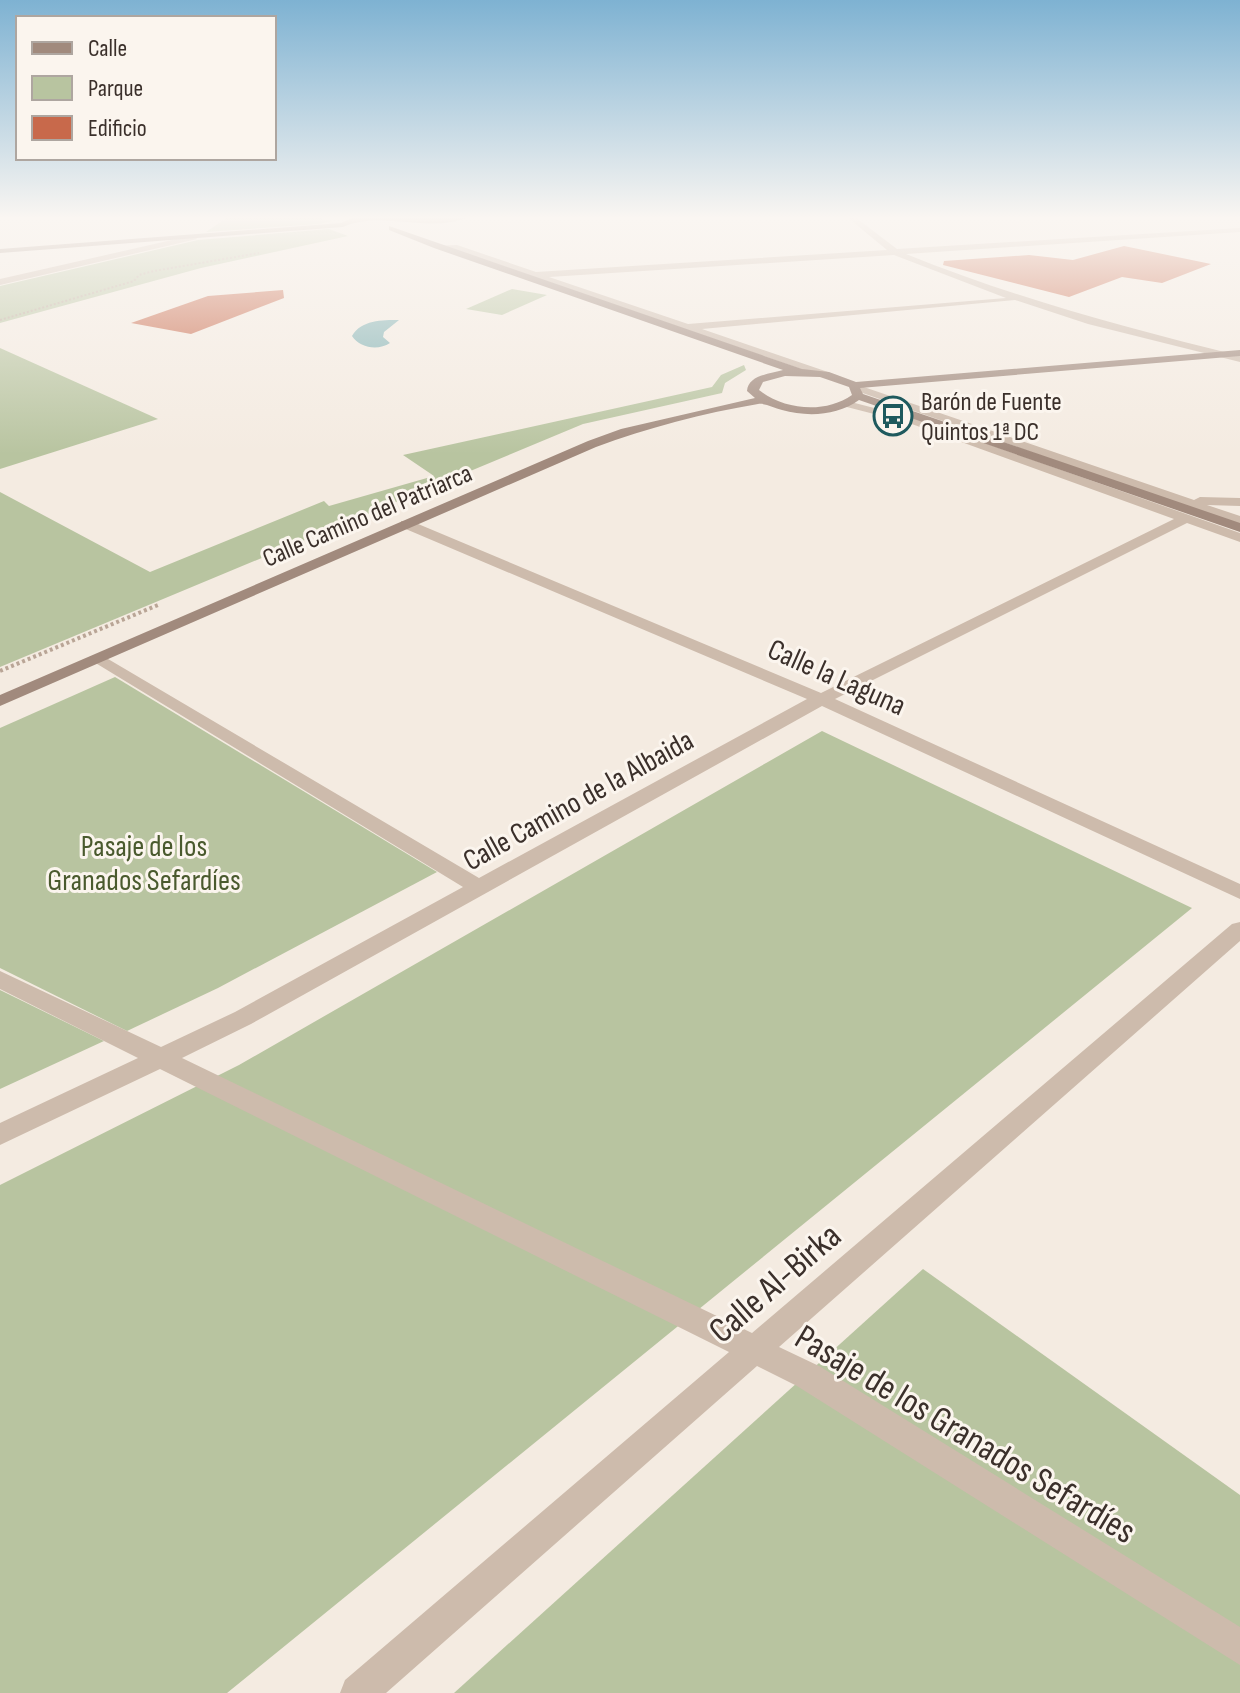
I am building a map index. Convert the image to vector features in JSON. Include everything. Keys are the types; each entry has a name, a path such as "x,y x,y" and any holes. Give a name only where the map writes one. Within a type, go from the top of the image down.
{"street":[{"path":"579,296 799,372"},
{"path":"594,296 824,374 854,393 913,421 1183,509 1240,521"},
{"path":"1006,296 1220,355"},
{"path":"685,327 1014,299"},
{"path":"824,374 799,372 770,376 753,385 753,391 762,400 799,409 901,382 1220,355 1240,356"},
{"path":"764,361 770,376"},
{"path":"888,397 892,386 901,382"},
{"path":"854,393 888,397 1183,509 1240,538"},
{"path":"854,393 1240,528"},
{"name":"Calle Camino del Patriarca","path":"0,701 610,437 762,400"},
{"path":"1183,509 1240,502"},
{"name":"Calle Camino de la Albaida","path":"0,1135 243,1018 821,699 1183,509"},
{"name":"Calle la Laguna","path":"406,524 821,699 1240,892"},
{"path":"97,659 480,888"},
{"name":"Calle Al-Birka","path":"358,1693 1240,929"},
{"name":"Pasaje de los Granados Sefardíes","path":"0,979 808,1376 1240,1647"}],"path":[{"path":"0,320 82,296"}],"green space":[{"path":"0,296 99,296 0,323"},
{"path":"496,296 545,296 502,315 466,309"},
{"path":"0,348 158,419 0,469"},
{"path":"744,365 746,370 725,383 722,393 583,424 0,667 0,492 150,572 324,501 329,506 434,476 403,455 712,387 721,375"},
{"name":"Pasaje de los Granados Sefardíes","path":"115,677 437,872 218,988 127,1031 0,968 0,728"},
{"path":"822,731 1192,908 227,1693 0,1693 0,1185 239,1065"},
{"path":"0,990 104,1041 0,1089"},
{"path":"923,1269 1240,1495 1240,1693 454,1693"}],"water":[{"path":"399,320 384,332 383,337 390,343 385,345 364,346 352,336 366,324"}],"building":[{"path":"208,296 284,296 191,334 131,323"}],"place":[{"name":"Barón de Fuente Quintos 1ª DC","path":"893,416"}]}
